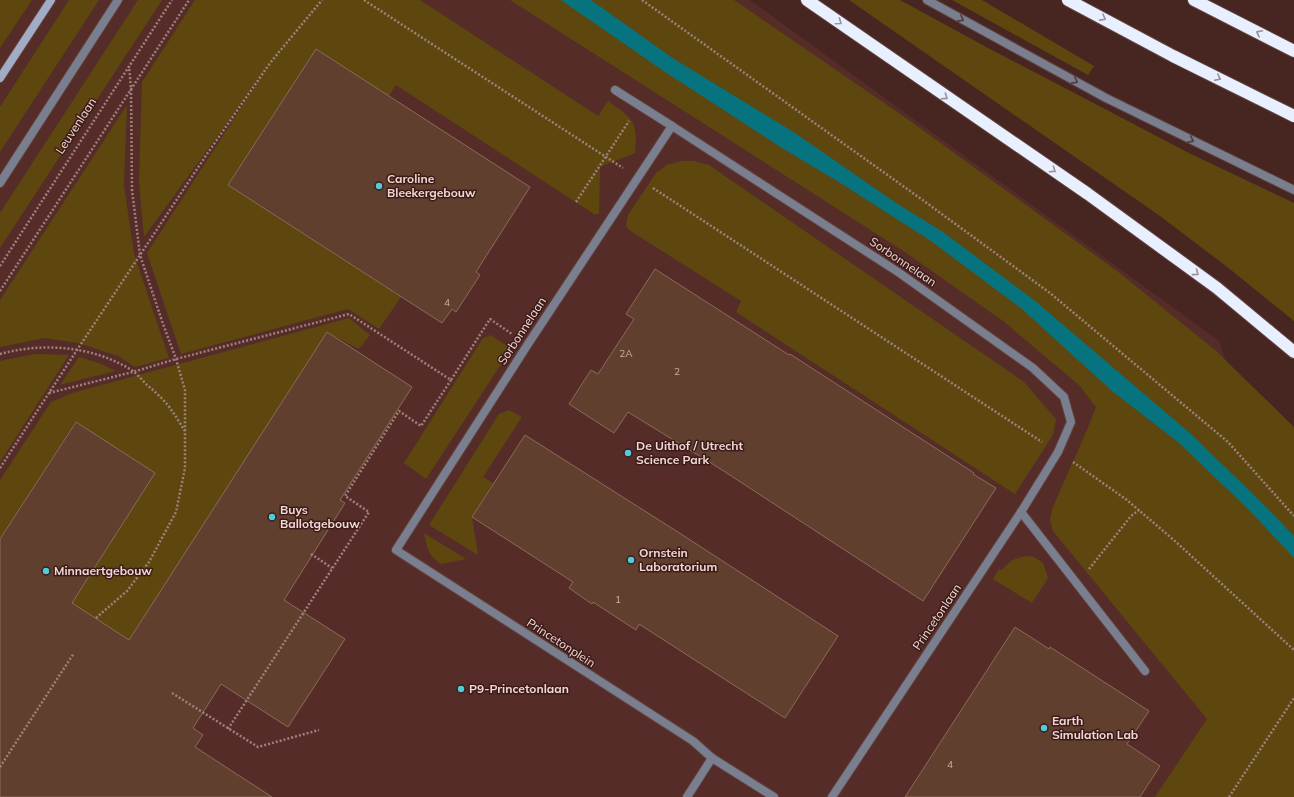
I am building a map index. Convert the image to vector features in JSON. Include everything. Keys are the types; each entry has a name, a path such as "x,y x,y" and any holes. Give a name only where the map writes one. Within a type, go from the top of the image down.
{"highway":[{"path":"807,0 1101,203 1217,288 1294,352"},
{"path":"1068,0 1173,56 1294,116"},
{"path":"1194,0 1294,51"}],"main road":[{"path":"0,78 51,0"}],"street":[{"path":"0,183 118,0"},
{"path":"927,0 1106,98 1294,190"},
{"name":"Sorbonnelaan","path":"615,90 898,272 1033,368 1064,398 1072,422 1058,452"},
{"name":"Sorbonnelaan","path":"396,550 528,344 672,126"},
{"name":"Princetonlaan","path":"836,796 1021,512 1058,452"},
{"path":"1021,512 1145,671"},
{"name":"Princetonplein","path":"396,550 693,741 712,758"},
{"path":"687,797 712,758 774,797"}],"path":[{"name":"Leuvenlaan","path":"0,266 172,0"},
{"path":"0,292 189,0"},
{"path":"0,468 140,255 270,63 322,0"},
{"path":"364,0 1058,452 1127,500 1176,542 1294,650"},
{"path":"642,0 918,196 1050,293 1228,442 1294,516"},
{"path":"96,618 127,590 149,562 176,512 185,468 185,390 176,359 140,255 132,190 131,88 129,66"},
{"path":"576,202 630,119"},
{"path":"49,393 349,314 451,380"},
{"path":"228,729 369,512 345,496 399,411 421,426 490,319 528,344"},
{"path":"0,354 38,347 77,350 98,355 133,372 166,403 185,432"},
{"path":"1077,584 1131,516 1139,510"},
{"path":"311,554 332,568"},
{"path":"0,767 74,653"},
{"path":"172,693 258,747 319,730"},
{"path":"1229,797 1294,698"}],"shaded area":[{"name":"De Uithof / Utrecht Science Park","path":"0,0 750,0 1219,341 1294,566 1247,797 0,797"},
{"path":"0,0 32,0 0,48"},
{"path":"69,0 99,0 0,152 0,107"},
{"path":"138,0 162,0 0,248 0,213"},
{"path":"195,0 420,0 598,116 608,101 623,112 632,122 636,134 635,153 600,167 599,214 594,214 396,85 389,96 316,49 228,185 401,297 379,329 348,309 181,354 147,253 264,72 144,237 139,182 142,82"},
{"path":"510,0 734,0 906,118 1117,271 1215,350 1294,427 1294,797 1155,797 1207,719 1053,531 1050,520 1052,509 1096,407 1079,385 1003,321 905,252"},
{"path":"849,0 900,0 1189,153 1294,203 1294,321 1226,266 1160,216"},
{"path":"952,0 982,0 1094,66 1088,75"},
{"path":"127,105 124,185 134,254 169,358 135,367 118,356 78,343 45,338 0,347 0,300"},
{"path":"681,161 694,161 709,165 1024,382 1056,419 1053,435 1015,494 736,312 741,301 629,230 626,226 628,215 656,173 667,165"},
{"path":"349,318 370,335 359,349 328,333 129,640 72,603 155,473 75,422 0,539 0,480 51,402 72,393"},
{"path":"491,335 511,349 426,479 404,463 483,338"},
{"path":"35,354 69,355 0,462 0,361"},
{"path":"79,357 99,363 116,371 60,385"},
{"path":"509,410 522,417 483,477 493,483 472,517 478,555 429,525 499,414"},
{"path":"424,533 466,559 441,564 433,557 427,547"},
{"path":"1027,556 1034,557 1043,563 1048,578 1032,603 993,579 999,569 1002,570 1013,560"}],"water":[{"path":"561,0 591,0 674,59 795,133 896,203 943,232 1034,300 1191,434 1261,502 1294,536 1294,558 1248,509 1179,443 1112,391 1022,309 931,241 842,184 782,148 665,72"}],"building":[{"name":"Caroline Bleekergebouw","path":"316,49 530,187 476,272 480,275 456,312 452,309 442,323 228,185"},
{"path":"655,269 789,355 790,354 996,488 923,601 719,468 628,412 614,433 569,404 591,370 598,374 634,319 626,314"},
{"path":"327,332 412,387 340,500 345,503 284,600 345,639 288,727 221,684 193,728 203,735 195,747 272,797 0,797 0,539 76,422 155,473 72,603 129,640"},
{"name":"Ornstein Laboratorium","path":"525,435 838,636 785,718 639,624 636,630 593,602 592,604 569,588 573,582 472,517"},
{"name":"Earth Simulation Lab","path":"1015,627 1049,649 1050,647 1149,711 1127,744 1160,766 1140,797 905,797"}],"place":[{"name":"Caroline Bleekergebouw","path":"379,186"},
{"name":"De Uithof / Utrecht Science Park","path":"628,453"},
{"name":"Buys Ballotgebouw","path":"272,517"},
{"name":"Ornstein Laboratorium","path":"631,560"},
{"name":"Minnaertgebouw","path":"46,571"},
{"name":"P9-Princetonlaan","path":"461,689"},
{"name":"Earth Simulation Lab","path":"1044,728"}]}
